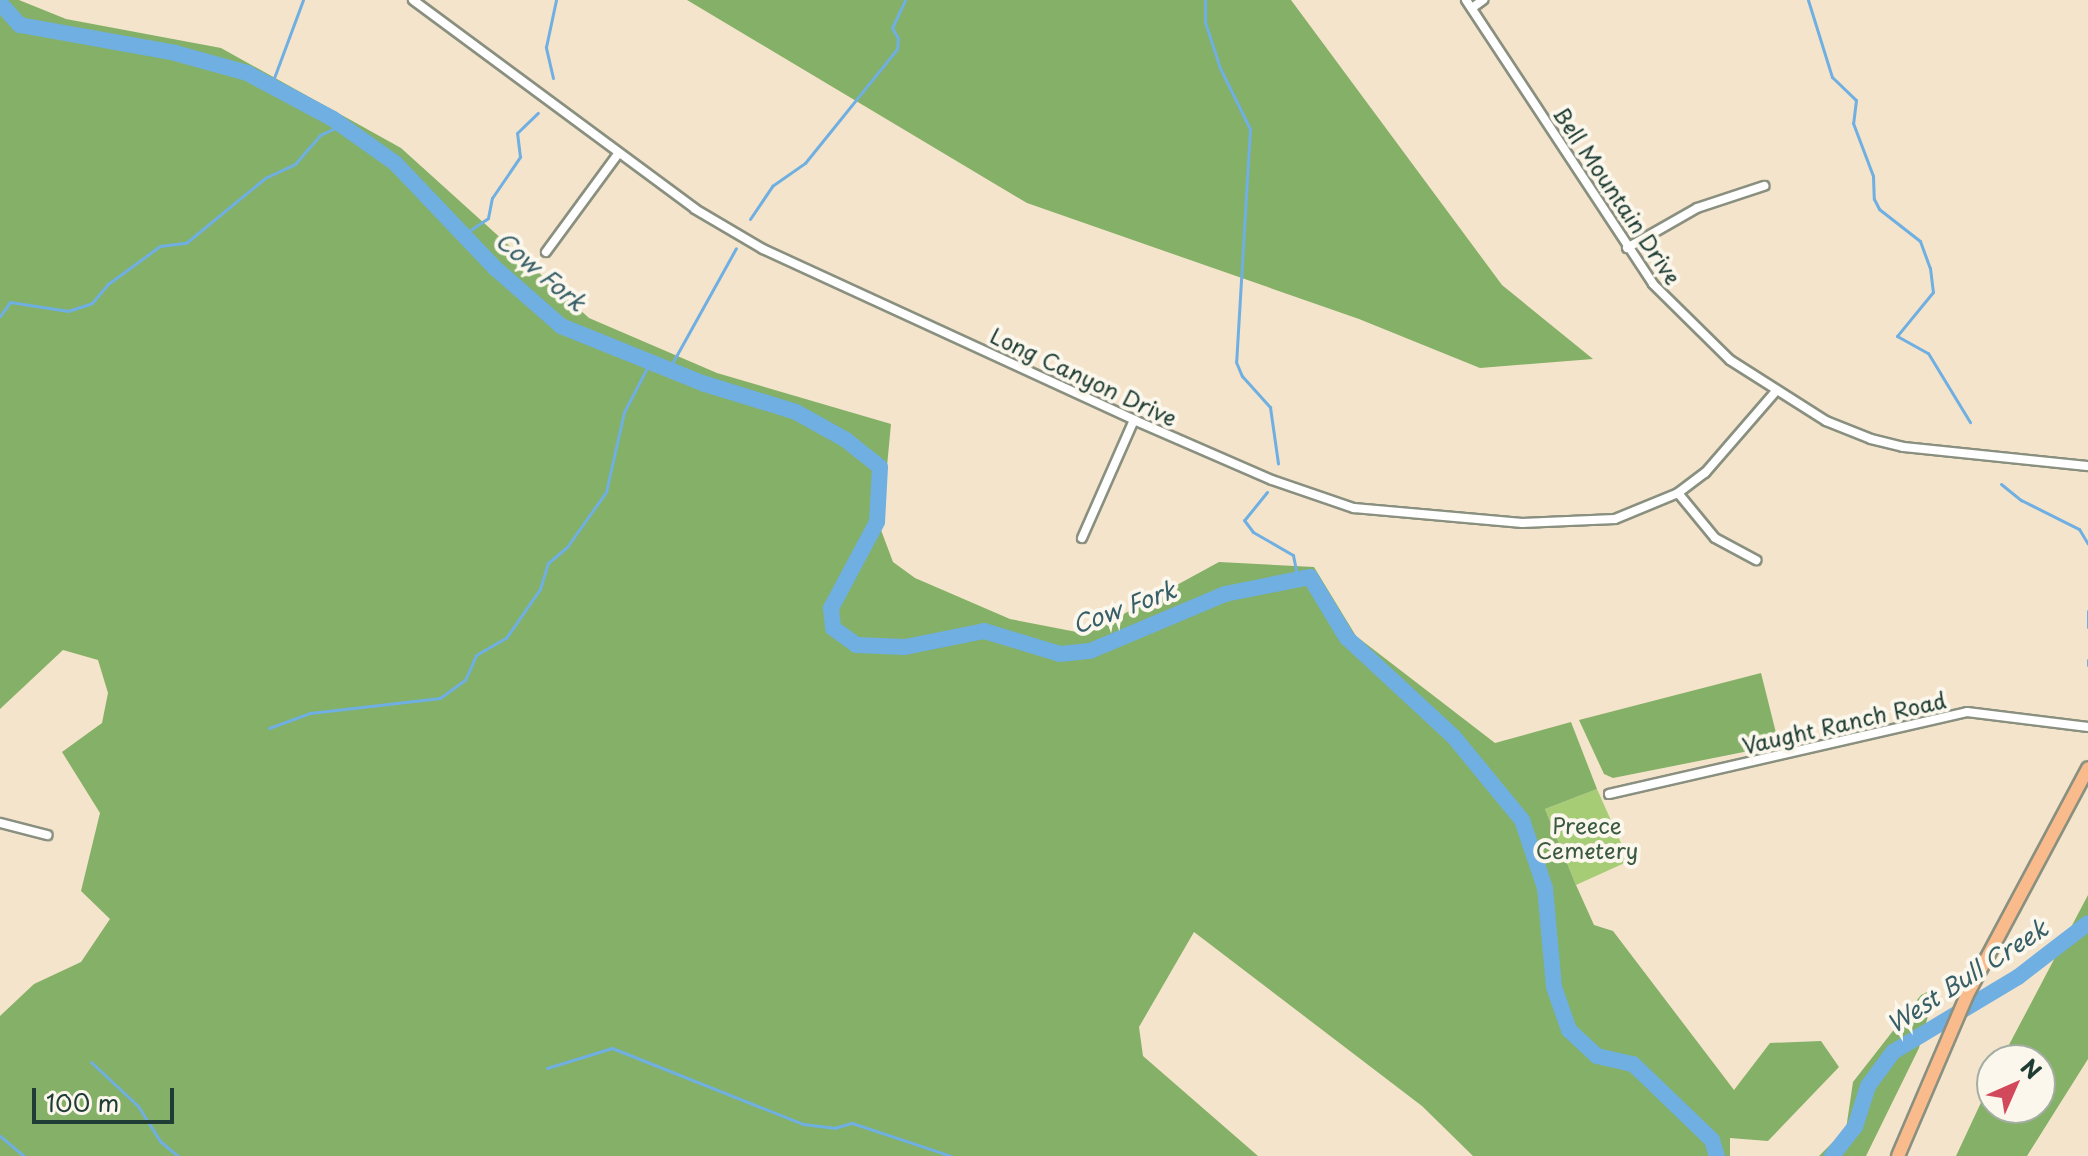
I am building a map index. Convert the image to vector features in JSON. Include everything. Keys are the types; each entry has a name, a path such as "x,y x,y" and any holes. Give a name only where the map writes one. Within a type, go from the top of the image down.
{"main road":[{"path":"1898,1156 1967,995 2088,768"}],"street":[{"name":"Long Canyon Drive","path":"413,0 618,154 763,249 1134,420 1320,498 1396,515 1589,522 1615,519 1678,493 1726,451 1776,391"},
{"path":"1469,4 1483,0"},
{"name":"Bell Mountain Drive","path":"1469,4 1627,248 1691,327 1776,391 1826,421 1893,444 2088,466"},
{"path":"546,252 618,154"},
{"path":"1627,248 1675,218 1764,186"},
{"path":"1082,538 1134,420"},
{"path":"1678,493 1715,538 1756,560"},
{"name":"Vaught Ranch Road","path":"1609,794 1967,712 2088,727"},
{"path":"0,823 47,835"}],"green space":[{"path":"0,0 19,0 66,19 221,48 401,148 589,318 717,373 891,424 881,530 893,562 915,578 1010,619 1087,634 1219,562 1314,567 1356,636 1495,743 1571,722 1597,789 1545,809 1576,885 1594,925 1613,931 1734,1090 1770,1043 1821,1041 1839,1067 1768,1141 1730,1138 1730,1156 1473,1156 1422,1106 1194,932 1139,1027 1143,1056 1258,1156 0,1156 0,1016 34,984 81,962 110,919 81,891 100,813 62,752 102,723 108,693 98,660 63,650 0,709"},
{"path":"687,0 1291,0 1502,285 1593,359 1480,368 1359,319 1027,203"},
{"path":"1761,673 1779,745 1613,778 1604,774 1579,720"},
{"name":"Preece Cemetery","path":"1597,789 1629,861 1576,885 1545,809"},
{"path":"2088,895 2088,1059 2056,1110 2056,1044 2009,1044"},
{"path":"1936,988 1919,1048 1866,1156 1819,1156 1846,1129 1853,1082 1921,995"},
{"path":"1976,1113 1976,1124 2047,1124 2027,1156 1956,1156"}],"waterway":[{"path":"271,86 303,0"},
{"path":"553,78 546,47 556,0"},
{"path":"750,219 772,186 805,163 897,49 898,38 892,28 905,0"},
{"path":"1205,0 1205,22 1220,68 1250,129 1236,362 1242,376 1270,407 1278,463"},
{"path":"1808,0 1832,77 1856,100 1853,123 1873,176 1874,199 1879,209 1920,241 1930,268 1933,292 1897,336 1928,353 1970,422"},
{"name":"Cow Fork","path":"0,3 20,25 175,53 247,73 333,119 395,163 495,268 561,326 702,383 796,412 846,440 880,467 877,522 831,608 833,628 856,645 905,647 984,631 1060,654 1090,651 1225,594 1310,577 1347,638 1453,736 1522,820 1545,888 1554,987 1569,1030 1597,1056 1633,1064 1712,1140 1717,1156"},
{"path":"463,235 488,218 492,198 520,157 517,133 538,113"},
{"path":"0,316 10,302 68,311 92,303 108,284 160,246 186,243 265,178 295,164 320,135 341,125"},
{"path":"669,369 736,248"},
{"path":"269,728 310,713 440,698 465,680 476,655 506,638 540,589 548,563 567,547 606,492 624,412 650,362"},
{"path":"2001,484 2021,500 2079,529 2088,544"},
{"path":"1267,492 1244,520 1253,532 1293,555 1297,576"},
{"path":"2088,611 2088,627"},
{"path":"2088,660 2088,665"},
{"name":"West Bull Creek","path":"1832,1156 1855,1127 1868,1086 1893,1052 2018,977 2088,923"},
{"path":"547,1068 612,1048 803,1124 834,1128 852,1123 951,1156"},
{"path":"91,1062 138,1106 160,1141 178,1156"},
{"path":"0,1136 24,1156"}]}
